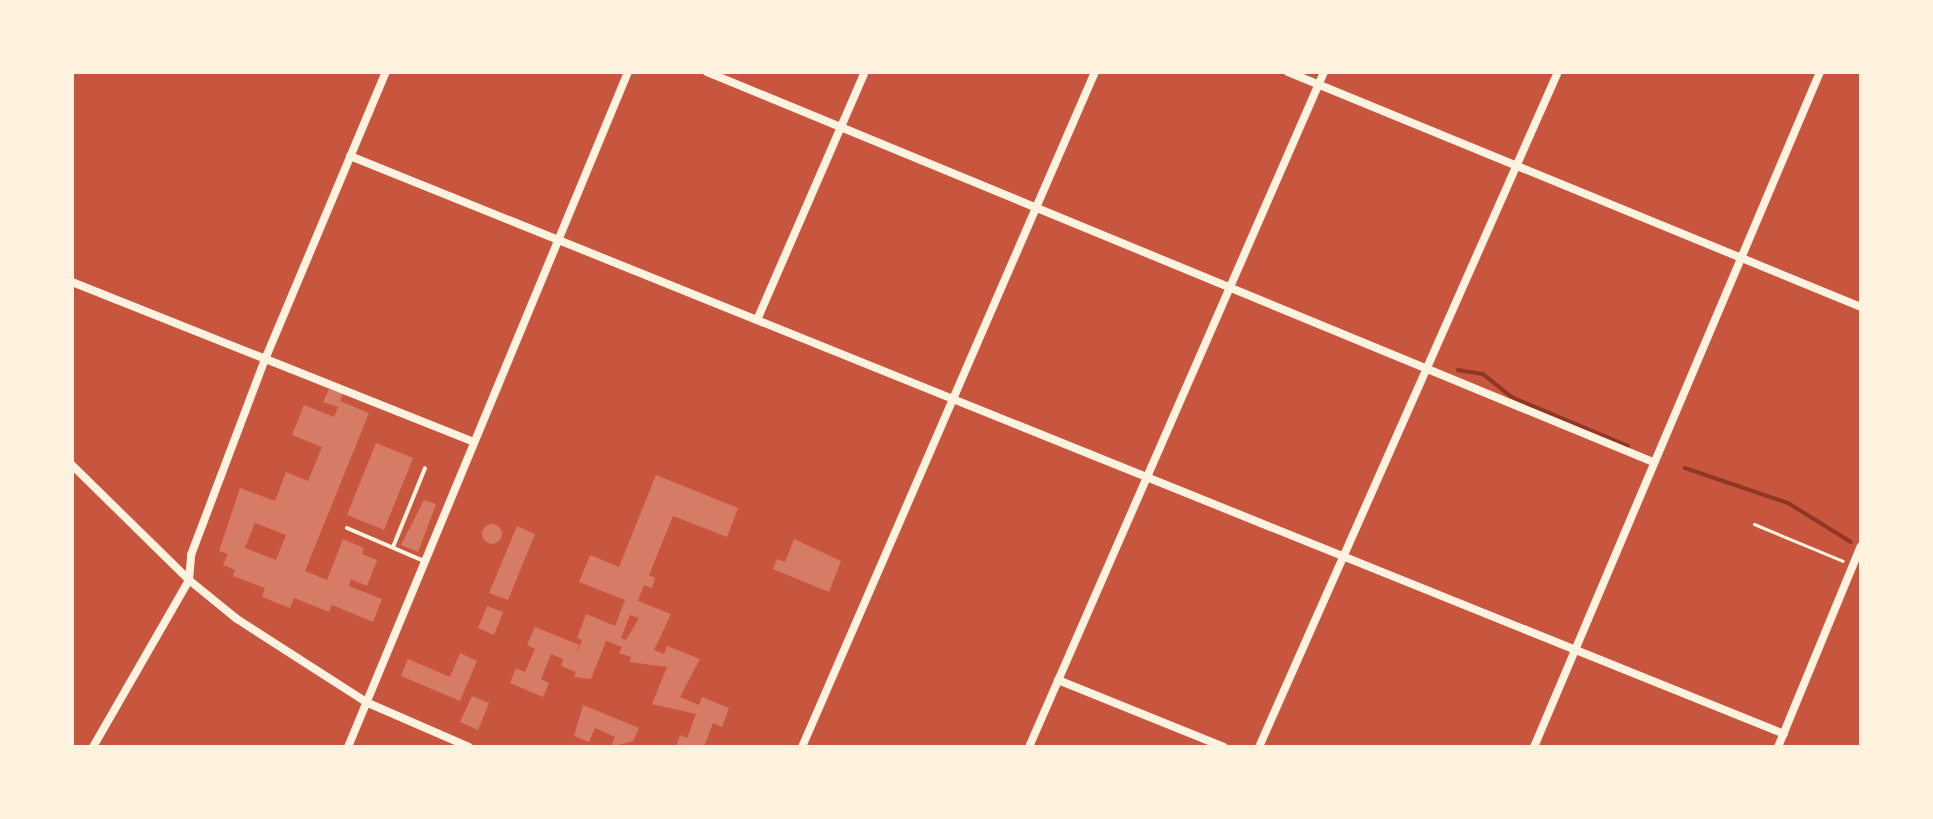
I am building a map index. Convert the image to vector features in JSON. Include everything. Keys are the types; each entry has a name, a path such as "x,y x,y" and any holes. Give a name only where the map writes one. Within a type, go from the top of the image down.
{"street":[{"path":"93,747 189,580 191,555 266,357 386,72"},
{"path":"348,747 628,72"},
{"path":"707,72 843,124 1653,462"},
{"path":"757,320 865,72"},
{"path":"802,747 1095,72"},
{"path":"1288,72 1861,307"},
{"path":"1029,747 1233,287 1324,72"},
{"path":"1259,747 1558,72"},
{"path":"1534,747 1820,72"},
{"path":"350,156 1343,560 1784,734"},
{"path":"72,282 474,442"},
{"path":"72,465 189,580 237,619 368,703 469,747"},
{"path":"1778,747 1861,546"},
{"path":"1058,680 1224,747"}],"lane":[{"path":"393,547 425,468"},
{"path":"347,528 426,562"}],"path":[{"path":"1754,524 1853,566"}],"building":[{"path":"329,389 343,394 340,401 369,413 305,571 327,580 343,539 364,548 362,554 377,560 367,586 351,579 349,586 382,599 373,622 332,605 329,612 294,598 290,608 262,597 265,588 233,576 235,570 223,565 228,554 219,551 240,488 275,501 286,472 308,481 322,447 292,435 304,405 334,417 338,407 323,402","holes":["255,523 286,535 276,560 245,548"]},
{"path":"376,443 413,458 384,530 347,515"},
{"path":"656,475 738,508 727,537 673,516 649,575 655,578 652,588 644,585 638,601 671,614 654,650 664,654 667,646 700,659 680,697 699,705 702,697 729,708 722,727 713,723 704,747 676,747 680,735 687,738 696,714 652,704 667,667 629,662 631,657 619,653 622,647 606,641 591,679 574,677 576,672 561,666 563,659 551,654 541,679 549,683 543,697 510,683 516,668 525,672 535,649 527,645 535,627 579,645 576,655 582,640 577,638 586,614 615,626 625,600 579,582 590,555 619,567","holes":["630,615 639,618 626,640 621,638"]},
{"path":"424,500 436,504 418,552 401,545"},
{"path":"492,524 499,527 502,534 499,541 492,544 485,541 482,534 485,527"},
{"path":"517,526 535,534 508,600 489,593"},
{"path":"794,539 841,561 829,592 773,569 777,559 785,562"},
{"path":"487,606 503,612 494,635 478,628"},
{"path":"460,653 477,661 460,701 401,676 408,659 450,677"},
{"path":"472,696 489,703 478,730 460,722"},
{"path":"583,705 639,728 633,741 611,747 615,737 595,728 589,742 574,736"}],"waterway":[{"path":"1458,370 1483,374 1511,397 1628,446"},
{"path":"1685,468 1788,503 1851,542"}]}
